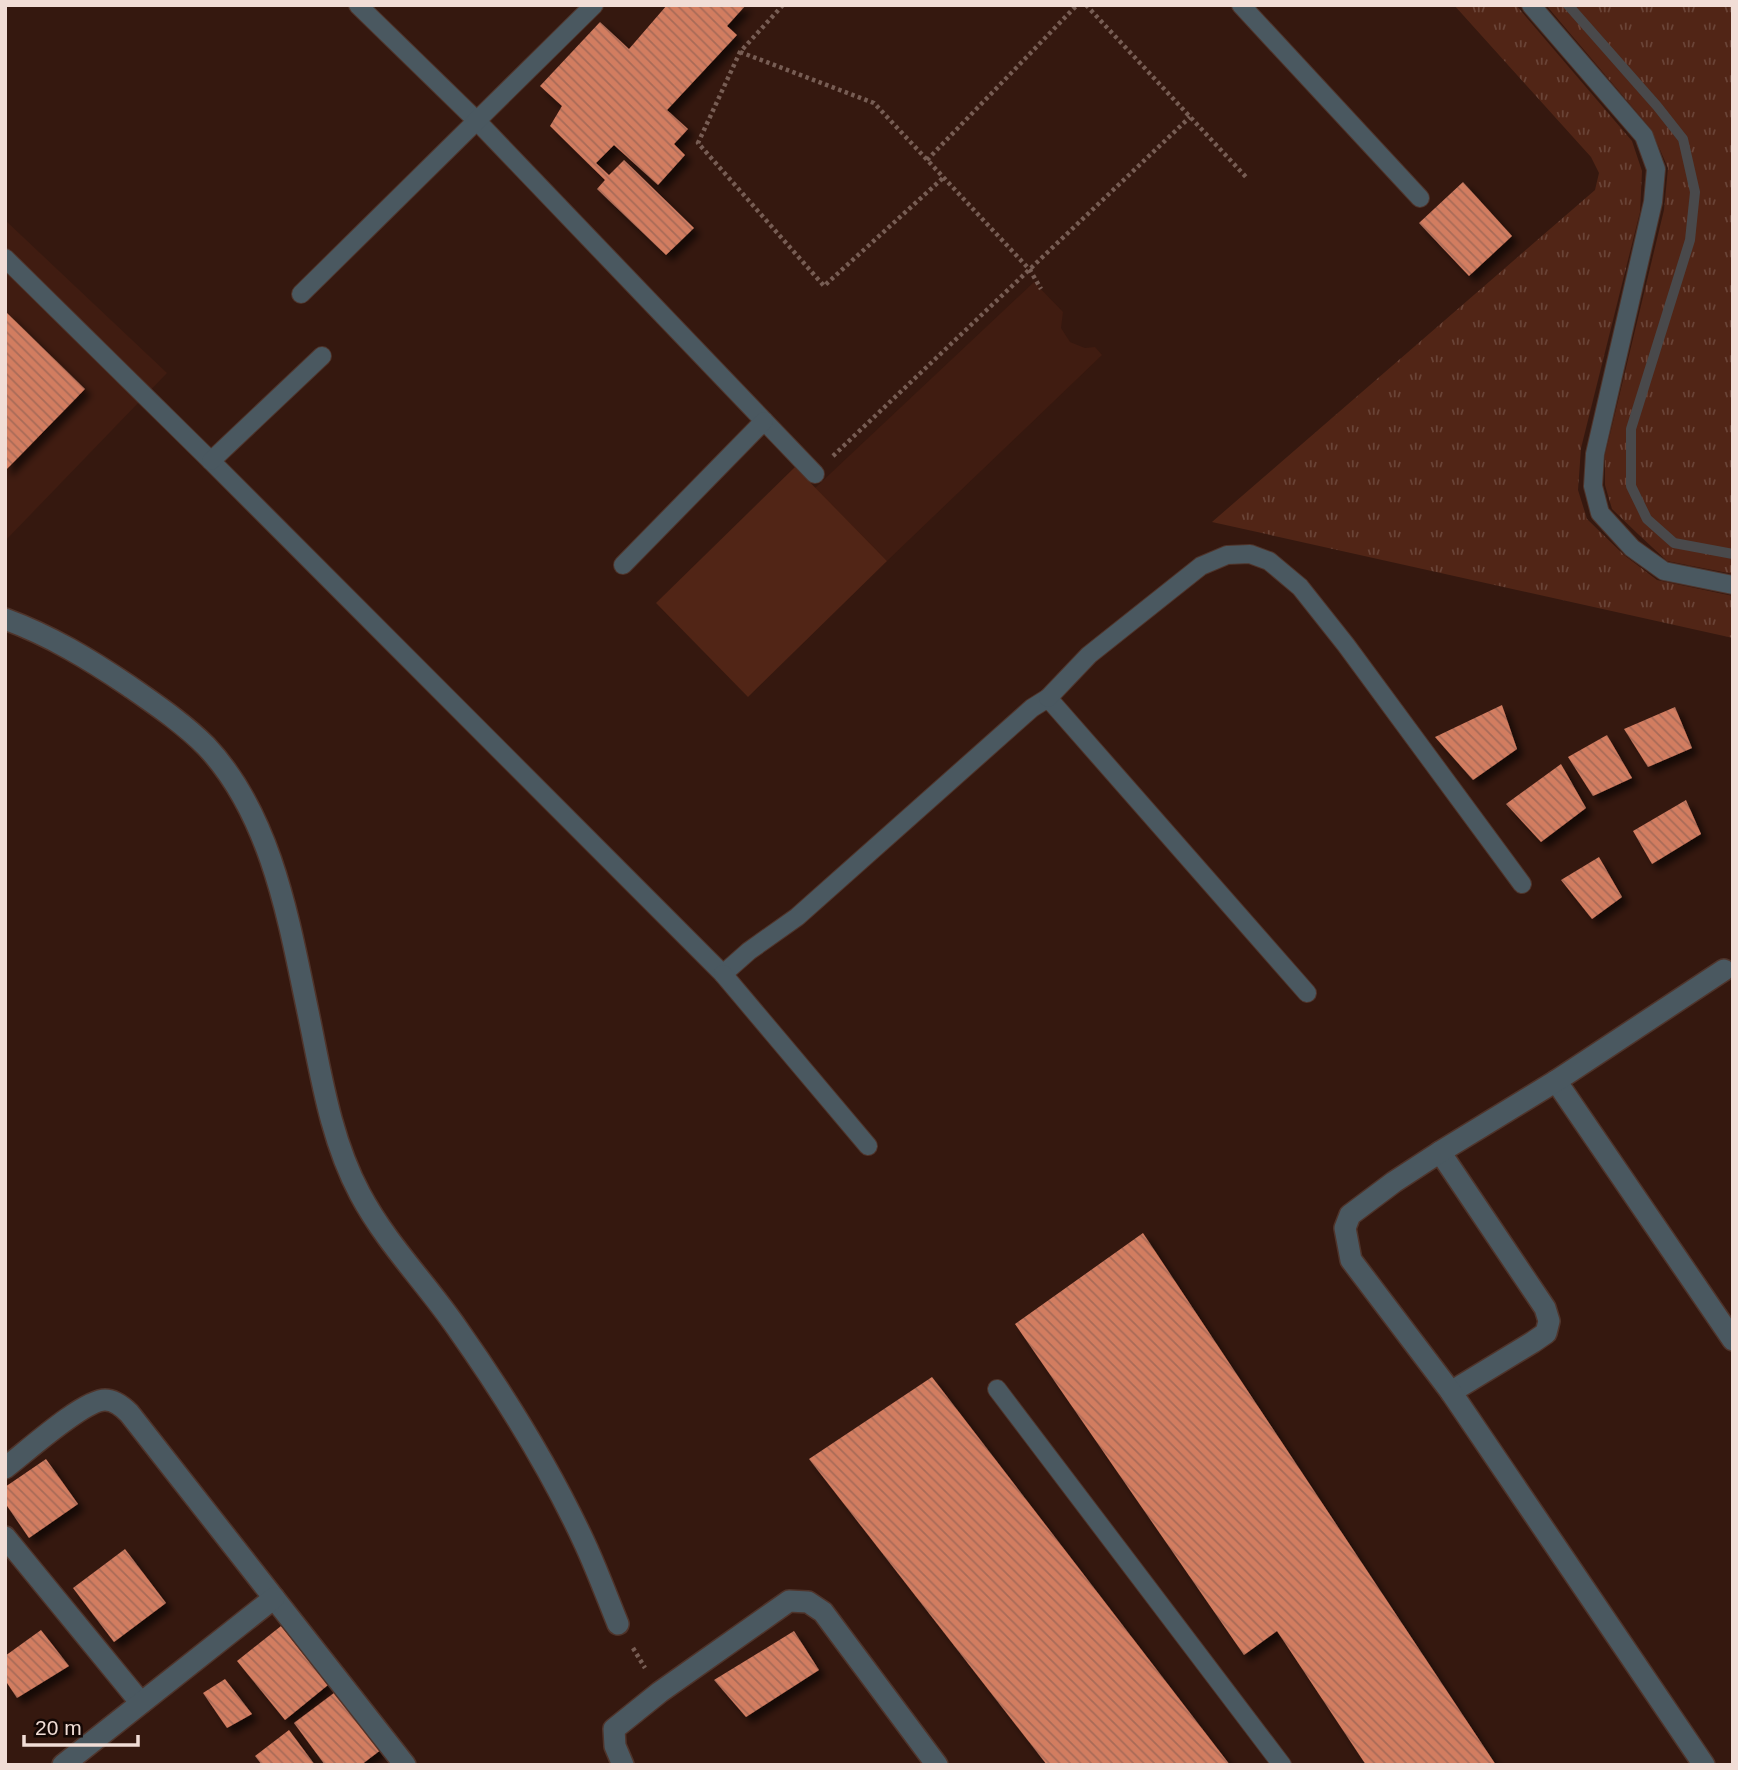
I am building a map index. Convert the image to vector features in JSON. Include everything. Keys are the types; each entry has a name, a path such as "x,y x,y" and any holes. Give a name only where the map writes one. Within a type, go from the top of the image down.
{"street":[{"path":"5,619 43,633 89,658 174,717 206,747 229,775 254,819 277,878 329,1113 343,1156 360,1195 387,1236 457,1327 544,1464 584,1543 618,1623"},
{"path":"1704,1765 1451,1392 1351,1259 1345,1228 1350,1215 1361,1205 1724,970"},
{"path":"1556,1081 1733,1339"},
{"path":"1440,1152 1545,1308 1549,1321 1546,1333 1451,1392"},
{"path":"5,1468 92,1404 106,1400 118,1404 129,1413 274,1598 392,1760"},
{"path":"5,1537 141,1703"},
{"path":"63,1765 274,1598"},
{"path":"623,1765 615,1746 614,1729 660,1692 789,1601 808,1602 823,1612 937,1765"}],"lane":[{"path":"358,5 476,120 815,474"},
{"path":"301,294 594,5"},
{"path":"1241,5 1420,198"},
{"path":"1531,5 1644,136 1656,169 1653,202 1595,454 1593,486 1600,513 1632,548 1664,571 1733,585"},
{"path":"5,258 723,974 868,1146"},
{"path":"211,461 322,356"},
{"path":"623,565 764,421"},
{"path":"723,974 749,951 797,917 1032,708 1048,698 1089,654 1201,566 1227,555 1250,554 1269,561 1300,587 1346,645 1522,884"},
{"path":"1048,698 1307,993"},
{"path":"997,1389 1282,1765"}],"path":[{"path":"783,5 740,52 698,143 824,286 943,178"},
{"path":"928,160 1077,5"},
{"path":"1086,5 1246,177"},
{"path":"740,52 874,103 1030,270 1041,289"},
{"path":"815,474 1190,117"},
{"path":"618,1623 660,1692"}],"shaded area":[{"path":"5,220 167,373 5,541"},
{"path":"1034,282 1063,312 1061,328 1070,342 1085,348 1095,347 1102,355 887,561 815,488"}],"green space":[{"path":"1454,5 1516,5 1632,141 1642,171 1640,212 1581,448 1578,490 1587,519 1624,555 1657,580 1733,596 1733,638 1212,522 1595,190 1599,173 1591,157"},
{"path":"1546,5 1733,5 1733,574 1667,561 1612,509 1605,485 1605,455 1664,210 1668,168 1651,129"},
{"path":"795,467 887,561 748,697 656,603"}],"building":[{"path":"667,5 746,5 727,26 737,35 667,110 688,129 674,144 685,155 658,185 614,145 596,163 609,175 624,160 694,228 666,255 597,189 605,180 550,126 562,106 540,86 600,22 629,49"},
{"path":"1463,182 1512,236 1469,276 1419,223"},
{"path":"5,311 85,389 5,471"},
{"path":"1502,705 1517,749 1473,780 1435,737"},
{"path":"1675,707 1692,748 1648,767 1624,729"},
{"path":"1607,735 1632,778 1593,796 1568,757"},
{"path":"1561,764 1586,808 1541,842 1506,804"},
{"path":"1686,800 1701,834 1652,864 1633,831"},
{"path":"1599,857 1622,897 1592,919 1561,880"},
{"path":"1143,1233 1496,1765 1366,1765 1277,1631 1244,1655 1015,1324"},
{"path":"932,1377 1230,1765 1047,1765 809,1459"},
{"path":"46,1459 78,1504 29,1538 5,1503 5,1487"},
{"path":"125,1549 166,1603 114,1642 73,1588"},
{"path":"281,1626 328,1685 285,1720 237,1661"},
{"path":"41,1630 69,1666 17,1698 5,1680 5,1656"},
{"path":"794,1631 819,1670 746,1717 714,1680"},
{"path":"225,1679 252,1714 227,1728 203,1693"},
{"path":"338,1690 382,1749 361,1765 325,1765 294,1723"},
{"path":"289,1730 315,1765 262,1765 255,1756"}],"waterway":[{"path":"1568,5 1683,139 1695,192 1690,240 1631,429 1631,486 1647,519 1674,543 1733,554"}]}
